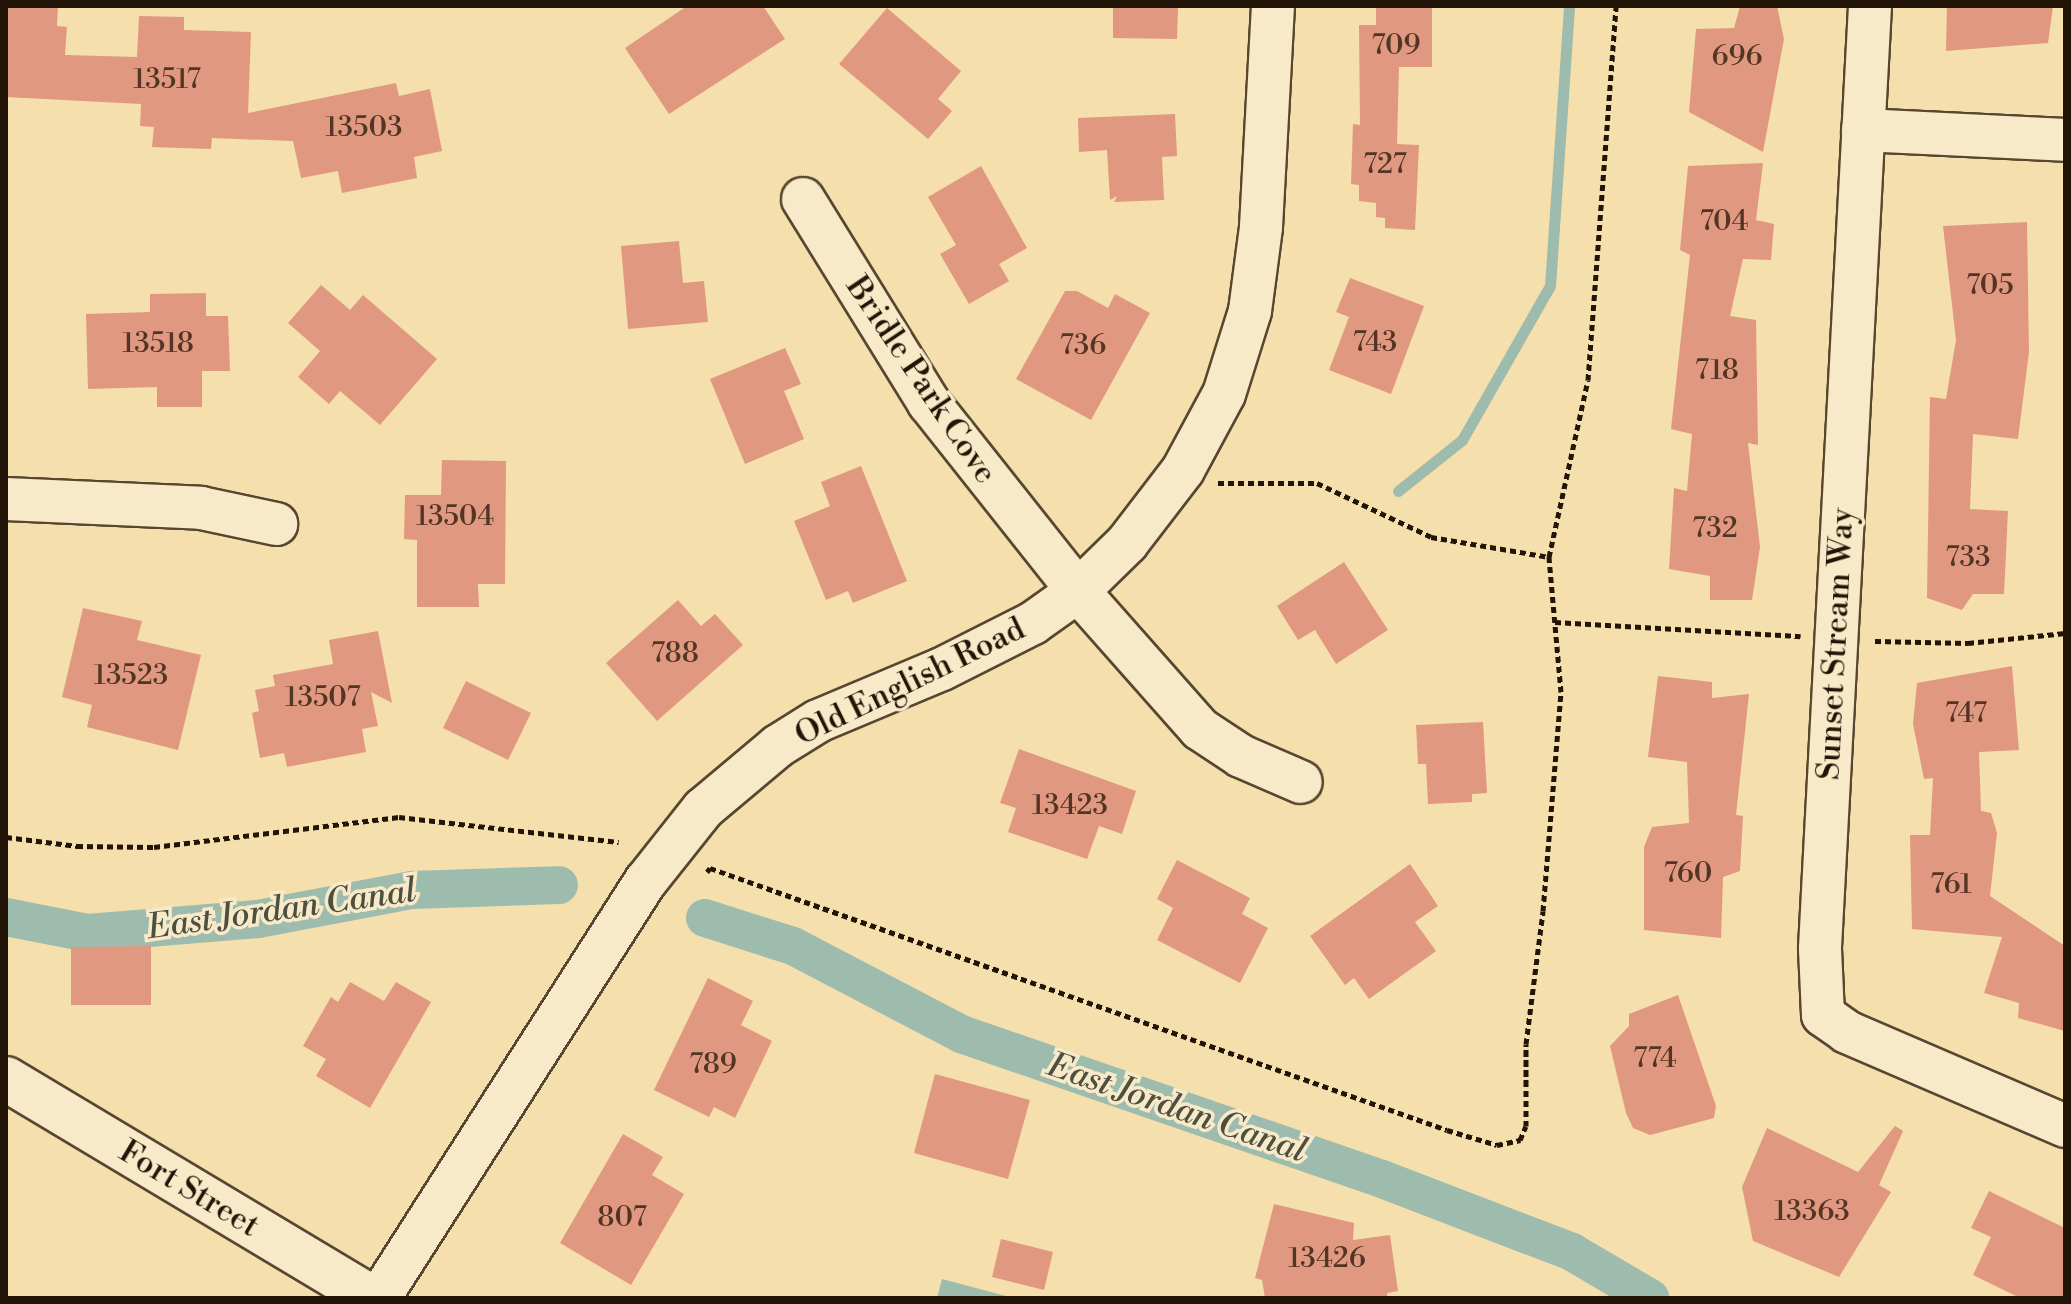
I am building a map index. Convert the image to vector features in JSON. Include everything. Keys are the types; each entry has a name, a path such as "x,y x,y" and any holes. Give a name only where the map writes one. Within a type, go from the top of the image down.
{"street":[{"name":"Old English Road","path":"379,1298 646,881 703,809 778,746 818,721 1001,642 1078,591 1127,543 1183,470 1224,394 1250,311 1261,227 1273,6"},
{"name":"Sunset Stream Way","path":"1870,6 1820,949 1823,1015 1847,1032 2065,1126"},
{"path":"1863,130 2065,140"},
{"name":"Bridle Park Cove","path":"803,199 937,415 1078,591 1200,729 1241,756 1301,782"},
{"path":"6,499 201,508 276,524"},
{"name":"Fort Street","path":"6,1079 372,1298"}],"path":[{"path":"710,868 1447,1130 1510,1145 1523,1137 1526,1126 1526,1044 1543,911 1561,692 1549,557 1593,341 1616,6"},
{"path":"1183,470 1230,486 1317,483 1431,537 1549,557"},
{"path":"1555,622 1814,637"},
{"path":"1868,641 1968,643 2065,633"},
{"path":"6,837 90,847 154,847 399,817 619,842"}],"shaded area":[{"path":"942,1279 1006,1296 1006,1298 937,1298"}],"building":[{"path":"6,6 58,6 57,26 67,27 65,55 137,57 139,16 184,17 184,30 251,32 248,113 396,83 399,96 430,89 442,151 414,157 417,178 342,193 338,171 301,178 293,141 212,138 211,149 152,147 154,127 140,126 141,104 6,97"},
{"path":"687,6 763,6 785,39 669,114 625,48"},
{"path":"1113,6 1178,6 1177,39 1113,38"},
{"path":"1376,6 1432,6 1432,67 1399,67 1397,144 1419,145 1415,230 1385,228 1385,218 1376,217 1376,203 1359,201 1359,185 1351,184 1353,124 1360,125 1359,25 1376,25"},
{"path":"1740,6 1777,6 1784,39 1763,152 1689,112 1696,29 1734,28"},
{"path":"1947,6 2053,6 2048,43 1946,51"},
{"path":"887,8 961,71 938,99 952,111 928,139 839,64"},
{"path":"1175,114 1177,156 1162,157 1164,200 1114,202 1117,196 1110,200 1107,150 1079,152 1078,118"},
{"path":"1763,163 1756,220 1774,224 1771,260 1743,259 1730,316 1756,320 1758,445 1748,443 1760,547 1752,600 1710,600 1710,576 1669,569 1674,488 1687,491 1692,434 1671,429 1690,255 1680,250 1688,166"},
{"path":"981,166 1027,248 999,264 1009,281 969,304 940,254 956,245 928,197"},
{"path":"2027,222 2029,352 2018,439 1973,434 1970,509 2008,511 2004,594 1973,594 1962,610 1927,598 1930,397 1946,399 1956,340 1943,226"},
{"path":"679,241 683,283 704,281 708,322 628,329 621,246"},
{"path":"1350,278 1424,306 1391,394 1329,370 1349,317 1336,312"},
{"path":"321,285 350,310 363,295 437,359 380,425 340,391 329,404 298,377 320,351 288,323"},
{"path":"1065,291 1077,291 1108,308 1115,294 1150,313 1091,420 1016,379"},
{"path":"206,293 206,316 228,316 230,371 202,371 202,407 157,407 157,387 88,389 86,314 150,312 150,294"},
{"path":"785,348 801,384 784,391 804,439 745,464 710,379"},
{"path":"442,460 506,461 505,584 478,584 479,607 417,607 417,540 404,539 405,495 441,495"},
{"path":"861,466 907,581 853,603 848,591 826,600 794,521 830,506 821,482"},
{"path":"1344,562 1388,630 1336,664 1315,630 1298,640 1277,606"},
{"path":"678,600 701,626 715,614 743,645 657,721 606,663"},
{"path":"83,608 142,621 137,640 201,655 178,750 87,727 92,705 62,697"},
{"path":"378,631 392,703 371,692 378,726 362,729 366,752 287,767 284,753 260,758 252,713 259,711 255,690 275,686 273,675 333,664 329,640"},
{"path":"2012,666 2019,750 1979,752 1981,811 1991,813 1997,833 1990,896 2065,946 2065,1031 2018,1018 2019,1003 1984,993 2002,937 1912,929 1910,835 1930,835 1933,778 1924,779 1913,724 1917,683"},
{"path":"1658,676 1712,682 1712,698 1749,694 1736,815 1743,816 1740,871 1723,877 1721,938 1644,930 1644,847 1652,827 1689,823 1687,762 1648,757"},
{"path":"466,681 531,713 508,760 443,728"},
{"path":"1483,722 1487,793 1472,794 1472,802 1428,804 1426,764 1418,764 1416,725"},
{"path":"1019,749 1136,791 1122,834 1099,826 1087,859 1008,832 1016,808 1000,803"},
{"path":"1177,860 1250,898 1242,914 1268,928 1240,983 1157,940 1173,908 1157,899"},
{"path":"1410,864 1438,906 1415,922 1436,951 1369,999 1354,978 1345,985 1310,936"},
{"path":"151,946 151,1005 71,1005 71,947"},
{"path":"708,978 753,1001 741,1025 772,1041 735,1118 714,1107 709,1117 654,1090"},
{"path":"350,982 384,1001 396,982 431,1002 370,1108 316,1076 326,1059 303,1046 331,997 338,1002"},
{"path":"1678,995 1716,1106 1714,1118 1650,1135 1633,1128 1626,1113 1610,1046 1629,1026 1629,1014"},
{"path":"935,1074 1030,1100 1008,1179 914,1153"},
{"path":"1895,1126 1903,1131 1879,1185 1891,1192 1839,1277 1753,1241 1742,1187 1767,1128 1858,1172"},
{"path":"623,1134 663,1157 652,1175 684,1194 631,1285 560,1243"},
{"path":"1989,1191 2065,1228 2065,1298 2020,1298 1973,1275 1991,1237 1971,1228"},
{"path":"1274,1204 1354,1223 1353,1240 1390,1235 1398,1291 1387,1293 1388,1298 1265,1298 1262,1280 1255,1278"},
{"path":"1001,1239 1053,1252 1044,1290 992,1277"}],"waterway":[{"path":"1398,491 1462,440 1550,286 1569,6"},
{"name":"East Jordan Canal","path":"6,917 88,933 258,919 412,890 559,885"},
{"name":"East Jordan Canal","path":"705,918 793,946 961,1034 1382,1179 1572,1252 1650,1298"}]}
